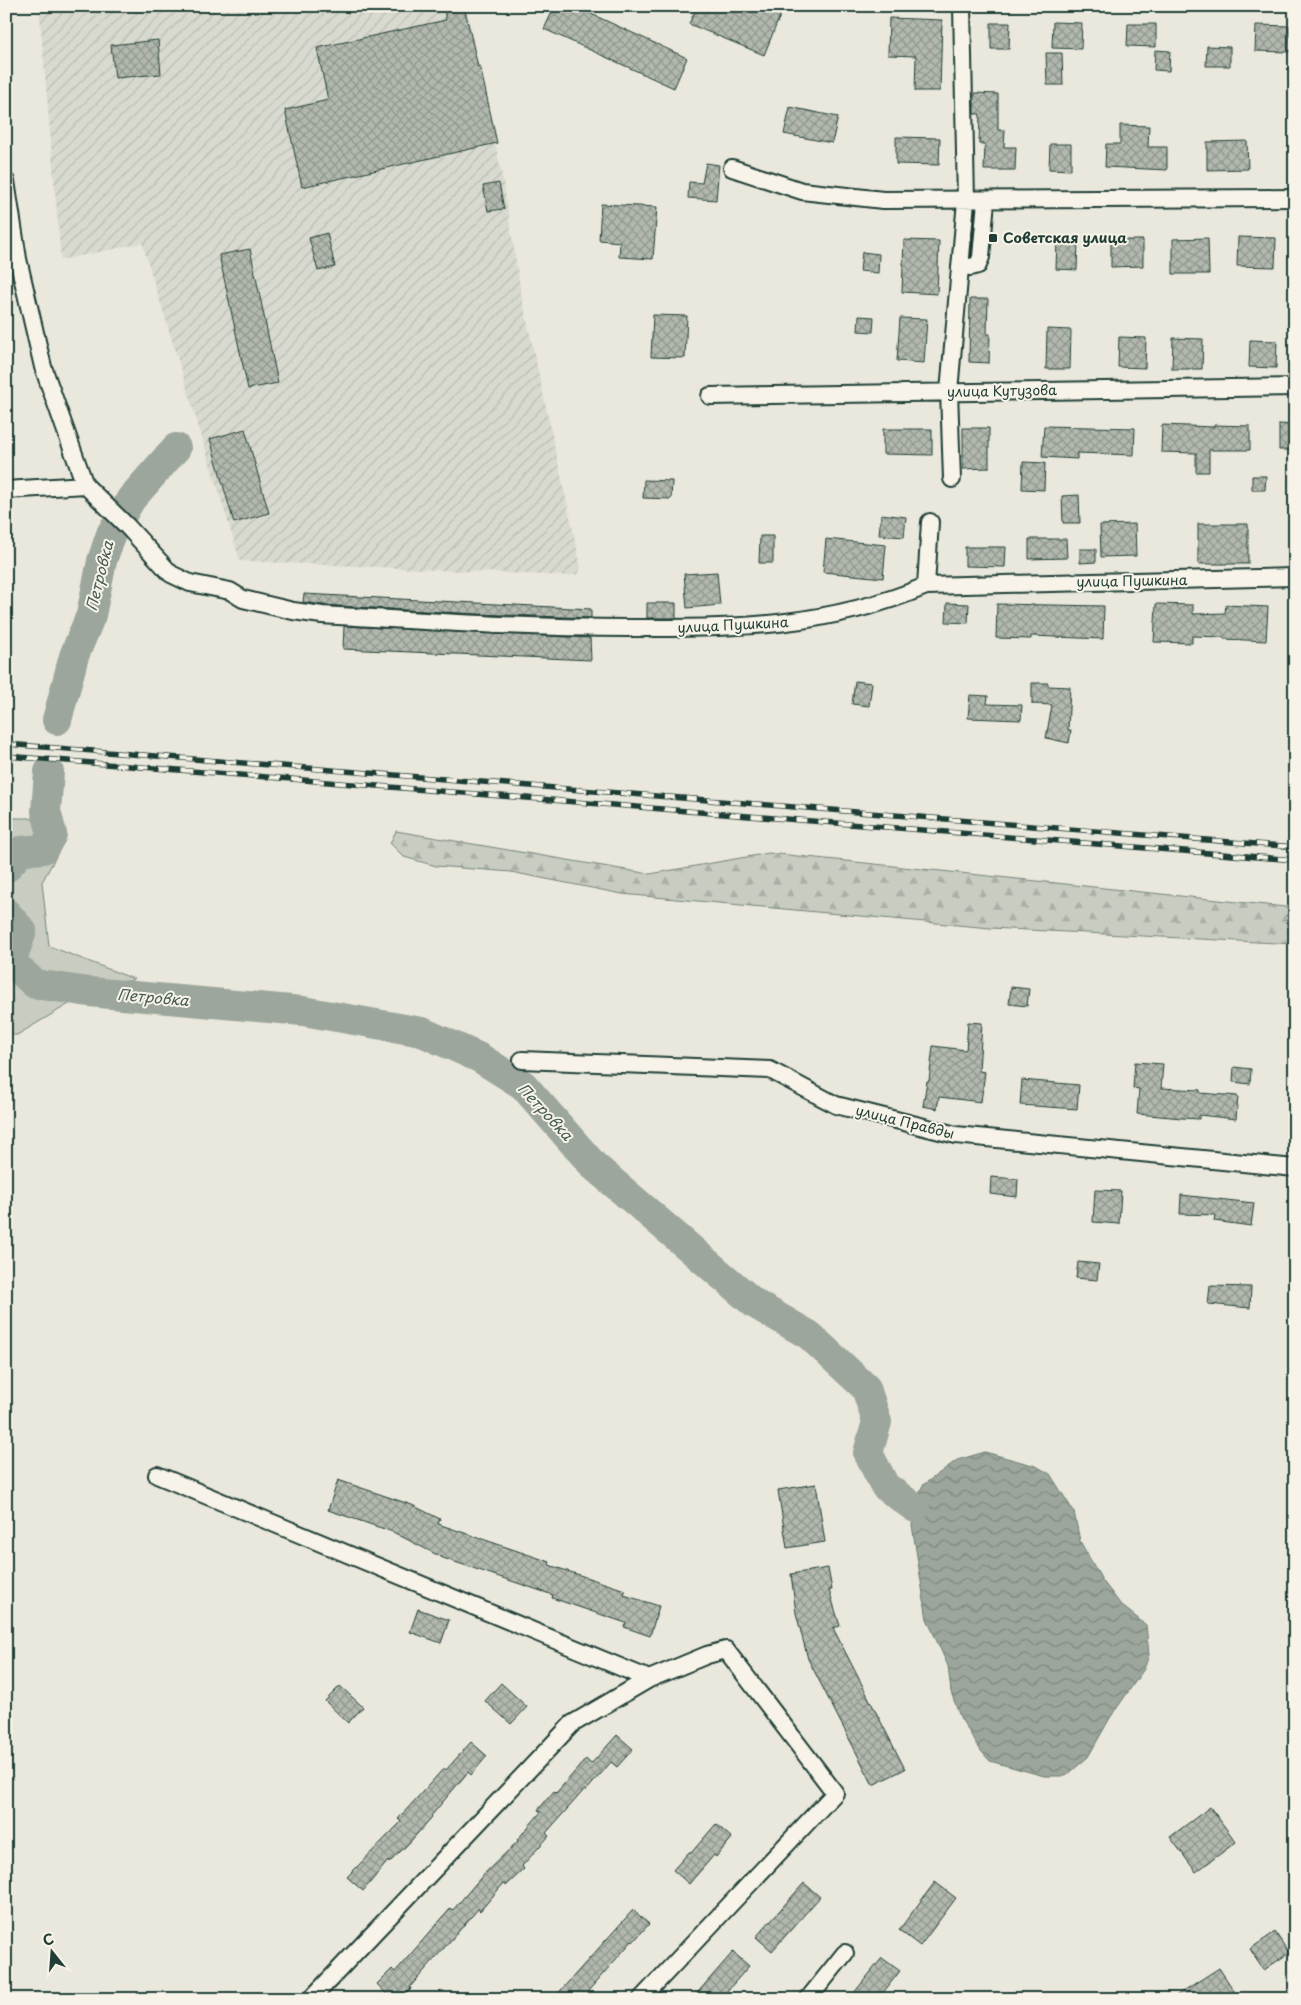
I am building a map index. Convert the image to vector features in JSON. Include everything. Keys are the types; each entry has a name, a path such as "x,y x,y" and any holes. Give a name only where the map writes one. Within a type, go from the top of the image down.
{"street":[{"path":"952,479 949,392 966,201 962,6"},
{"path":"732,168 802,191 883,200 1295,198"},
{"path":"6,180 18,259 43,367 85,485 6,490"},
{"path":"960,266 971,267 978,265 981,257 986,201"},
{"name":"улица Кутузова","path":"710,396 1295,387"},
{"name":"улица Пушкина","path":"85,485 127,526 171,574 190,583 230,591 243,599 293,611 322,615 573,628 699,629 759,626 840,614 893,600 926,586 1295,577"},
{"path":"926,586 930,522"},
{"name":"улица Правды","path":"522,1060 770,1070 836,1105 956,1136 1295,1168"},
{"path":"157,1475 649,1679"},
{"path":"311,1999 572,1724 649,1679 707,1655 726,1650 835,1793 641,1999"},
{"path":"808,1999 845,1953"}],"shaded area":[{"path":"39,6 466,6 503,180 521,293 581,567 578,574 568,576 240,561 142,243 61,260"}],"green space":[{"path":"6,818 30,818 65,840 42,882 49,946 134,979 69,1004 17,1035 6,1035"},
{"path":"396,831 650,874 769,853 1295,908 1295,944 990,928 622,894 511,872 436,866 404,857 390,843"}],"water":[{"path":"985,1452 1036,1466 1050,1474 1074,1512 1080,1541 1102,1580 1121,1605 1146,1625 1149,1655 1144,1669 1110,1718 1088,1757 1066,1776 1044,1776 990,1761 981,1751 960,1717 951,1692 948,1666 927,1619 912,1525 917,1498 923,1485 957,1460"}],"building":[{"path":"443,6 464,6 478,67 480,66 497,143 302,187 285,110 328,100 317,48 446,20"},
{"path":"555,6 574,6 687,58 674,88 544,29"},
{"path":"697,6 784,6 764,55 689,24"},
{"path":"889,18 942,20 940,91 915,91 916,56 888,55"},
{"path":"1053,22 1082,23 1081,49 1052,48"},
{"path":"991,23 1010,23 1009,49 991,49"},
{"path":"1128,24 1156,24 1156,47 1127,46"},
{"path":"1256,25 1290,26 1289,52 1255,51"},
{"path":"158,40 161,74 115,78 111,45"},
{"path":"1207,46 1230,47 1230,66 1206,66"},
{"path":"1155,50 1170,51 1169,71 1154,70"},
{"path":"1046,53 1062,53 1063,85 1047,85"},
{"path":"974,93 998,94 998,130 1005,130 1004,147 1016,147 1015,170 984,170 985,144 979,144 980,114 974,114"},
{"path":"790,107 838,117 832,143 784,134"},
{"path":"1120,125 1149,126 1148,147 1167,147 1167,170 1105,167 1106,144 1120,144"},
{"path":"896,137 940,138 939,165 896,164"},
{"path":"1247,141 1248,169 1207,170 1207,142"},
{"path":"1050,144 1071,144 1071,170 1049,169"},
{"path":"706,163 719,165 716,200 688,198 689,182 702,183"},
{"path":"499,183 504,209 488,211 483,186"},
{"path":"601,204 657,207 653,259 619,257 620,242 599,240"},
{"path":"327,233 335,267 318,271 309,238"},
{"path":"1238,237 1276,238 1275,267 1237,266"},
{"path":"1208,238 1209,274 1173,274 1173,239"},
{"path":"1057,239 1078,240 1077,270 1056,269"},
{"path":"904,240 939,241 937,294 902,292"},
{"path":"1111,240 1143,240 1143,266 1111,267"},
{"path":"250,249 278,383 248,389 219,255"},
{"path":"862,252 879,254 878,273 860,271"},
{"path":"970,299 988,299 987,334 990,334 989,363 969,362"},
{"path":"653,315 687,316 685,358 651,357"},
{"path":"859,316 874,317 873,332 858,331"},
{"path":"900,318 927,319 924,363 897,361"},
{"path":"1047,329 1071,330 1070,369 1046,369"},
{"path":"1119,337 1146,338 1145,368 1118,367"},
{"path":"1173,338 1203,339 1202,369 1172,369"},
{"path":"1250,340 1277,341 1276,368 1249,367"},
{"path":"1279,424 1295,425 1295,450 1279,450"},
{"path":"1162,425 1250,426 1250,450 1209,450 1209,472 1196,472 1196,453 1161,452"},
{"path":"1044,426 1135,428 1134,455 1077,453 1077,459 1042,457"},
{"path":"963,428 989,428 989,468 963,469"},
{"path":"245,429 269,513 234,523 210,439"},
{"path":"883,429 932,429 932,455 883,454"},
{"path":"1023,462 1045,463 1044,490 1022,489"},
{"path":"1252,476 1266,476 1265,490 1252,490"},
{"path":"644,480 672,481 671,499 643,498"},
{"path":"1079,495 1080,523 1063,523 1062,496"},
{"path":"881,514 906,517 904,537 879,535"},
{"path":"1135,524 1136,556 1101,557 1100,525"},
{"path":"1198,524 1248,524 1248,564 1198,564"},
{"path":"760,536 773,536 773,563 759,563"},
{"path":"826,539 886,545 883,578 823,572"},
{"path":"1029,539 1066,539 1067,558 1029,559"},
{"path":"965,547 1006,547 1005,567 965,566"},
{"path":"1080,549 1096,549 1096,562 1080,563"},
{"path":"717,572 720,605 687,608 684,574"},
{"path":"304,594 591,609 591,618 476,614 323,605 303,602"},
{"path":"647,603 676,603 676,618 647,618"},
{"path":"947,603 969,604 968,623 946,622"},
{"path":"997,604 1104,606 1103,639 1031,636 1031,639 996,638"},
{"path":"1156,604 1193,605 1193,614 1225,613 1226,605 1268,607 1266,641 1192,636 1192,643 1154,642"},
{"path":"344,626 590,638 591,660 343,649"},
{"path":"855,681 872,683 869,706 852,704"},
{"path":"1032,683 1048,683 1048,686 1070,687 1068,730 1071,730 1069,743 1046,738 1052,705 1032,704"},
{"path":"970,695 988,696 987,704 1022,705 1021,720 968,718"},
{"path":"1011,987 1029,989 1027,1006 1009,1004"},
{"path":"968,1022 982,1023 979,1071 985,1072 981,1102 939,1097 937,1109 923,1106 927,1081 929,1081 933,1046 966,1050"},
{"path":"1135,1062 1163,1064 1161,1088 1200,1090 1200,1093 1238,1096 1236,1119 1199,1115 1199,1119 1137,1114 1139,1089 1133,1088"},
{"path":"1234,1067 1251,1069 1250,1084 1233,1082"},
{"path":"1022,1080 1079,1085 1077,1109 1020,1105"},
{"path":"991,1177 1018,1179 1017,1197 990,1194"},
{"path":"1095,1190 1121,1191 1119,1224 1093,1222"},
{"path":"1181,1195 1254,1203 1251,1226 1214,1221 1215,1215 1180,1214"},
{"path":"1078,1262 1099,1264 1097,1280 1076,1278"},
{"path":"1210,1286 1251,1287 1250,1308 1208,1304"},
{"path":"338,1480 412,1505 440,1519 438,1524 550,1562 549,1565 625,1590 624,1595 659,1606 650,1636 624,1627 626,1623 552,1598 553,1595 443,1558 393,1532 328,1510"},
{"path":"816,1484 825,1542 787,1548 778,1490"},
{"path":"828,1568 832,1590 829,1590 840,1626 833,1628 905,1769 873,1785 808,1659 796,1613 791,1574"},
{"path":"418,1609 449,1620 441,1643 410,1632"},
{"path":"501,1683 527,1707 511,1724 485,1701"},
{"path":"340,1686 363,1707 348,1723 325,1701"},
{"path":"617,1735 633,1749 617,1767 611,1762 586,1791 584,1790 546,1833 549,1836 522,1866 524,1869 507,1885 504,1883 480,1911 478,1909 410,1987 411,1989 401,1999 391,1999 377,1984 392,1969 395,1972 451,1908 453,1910 483,1875 518,1841 541,1812 538,1810 554,1791 556,1793 586,1759 591,1764"},
{"path":"471,1742 487,1756 471,1775 468,1772 432,1817 389,1863 388,1861 363,1891 347,1877 401,1822 398,1819 444,1768 446,1770"},
{"path":"1210,1807 1236,1842 1196,1872 1170,1837"},
{"path":"716,1824 732,1838 716,1857 714,1855 689,1884 673,1870 689,1852 691,1853"},
{"path":"935,1882 956,1898 920,1946 899,1930"},
{"path":"804,1883 820,1897 772,1951 756,1937"},
{"path":"633,1910 649,1924 633,1942 581,1999 553,1999"},
{"path":"1275,1932 1289,1953 1264,1970 1250,1949"},
{"path":"733,1952 749,1966 720,1999 692,1999"},
{"path":"882,1958 900,1971 878,1999 849,1999"},
{"path":"1219,1968 1236,1994 1228,1999 1171,1999"}],"waterway":[{"name":"Петровка","path":"57,720 74,656 91,615 102,561 111,534 131,499 176,448"},
{"name":"Петровка","path":"6,868 21,851 43,849 52,834 46,811 49,772"},
{"name":"Петровка","path":"6,913 22,931 11,962 35,984 89,992 303,1011 422,1032 480,1058 523,1085 594,1166 755,1304 809,1335 866,1388 877,1422 868,1453 885,1486 915,1508"}],"railway":[{"path":"6,744 1295,847"},
{"path":"6,756 1295,860"}],"place":[{"name":"Советская улица","path":"993,238"}]}
